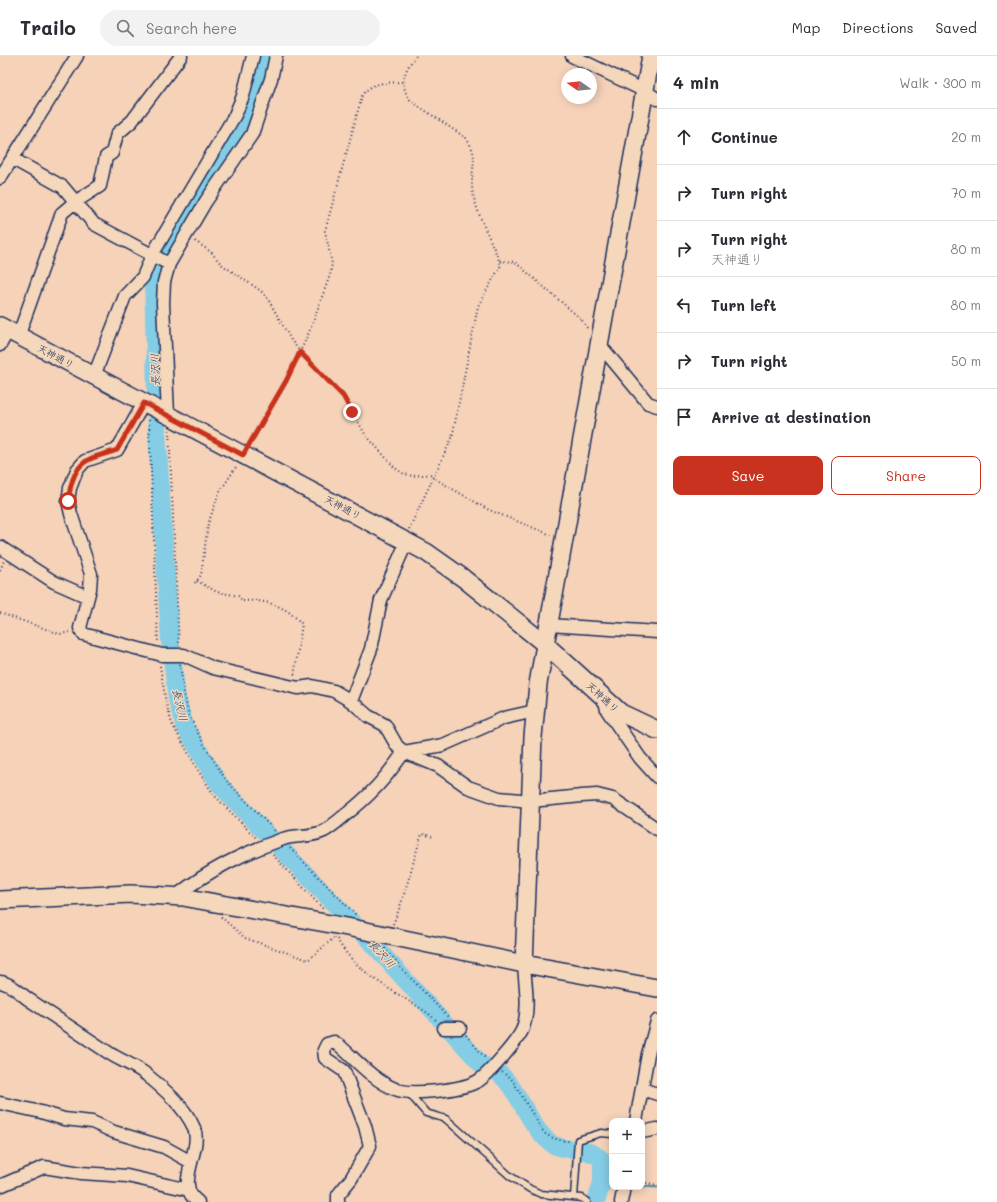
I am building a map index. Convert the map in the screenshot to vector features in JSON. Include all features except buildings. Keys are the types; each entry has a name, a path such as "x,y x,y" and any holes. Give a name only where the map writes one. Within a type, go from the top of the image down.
{"street":[{"path":"0,178 77,56"},
{"path":"6,335 62,213 75,202 100,186 106,157 112,153 117,134 132,121 181,56"},
{"path":"94,376 125,296 143,277 152,255 235,115 243,96 253,56"},
{"path":"168,415 163,303 164,282 169,264 206,201 252,134 271,80 276,56"},
{"path":"572,56 651,95"},
{"path":"338,1202 338,1195 351,1179 370,1146 365,1126 344,1071 325,1058 324,1050 327,1044 334,1042 372,1075 395,1089 409,1092 423,1092 476,1082 491,1069 523,1030 527,1015 524,964 536,711 564,539 600,345 651,95 651,56"},
{"path":"12,159 63,187 94,224 169,264"},
{"name":"天神通り","path":"6,335 94,376 406,540 463,578 546,644 621,713 657,730"},
{"path":"600,345 648,403 657,406"},
{"path":"147,404 117,450 85,461 77,470 70,488 68,501 71,514 91,574 88,597 80,628 83,634 89,637 160,654 184,655 213,668 293,687 299,688 312,686 334,691 351,701 368,716 385,725 397,746 404,752 438,766 468,787 499,798 531,801 597,795 613,799 657,830"},
{"path":"351,701 371,648 381,600 406,540"},
{"path":"0,547 54,582 88,597"},
{"path":"549,625 657,632"},
{"path":"604,698 612,716 640,758 657,777"},
{"path":"176,896 204,874 230,860 282,839 312,836 326,830 362,801 385,779 404,752 443,745 504,718 536,711"},
{"path":"0,900 131,894 176,896 344,926 524,964 657,988"},
{"path":"0,982 110,1054 147,1074 174,1100 187,1116 194,1129 195,1141 191,1162 189,1190 194,1200 198,1202"},
{"path":"637,1118 657,1021"},
{"path":"444,1028 459,1028"},
{"path":"642,1089 657,1094"},
{"path":"0,1104 41,1112 64,1120 92,1122 114,1132 164,1147 191,1162"},
{"path":"645,1131 657,1129"},
{"path":"0,1186 44,1167 81,1173 127,1176 189,1190"},
{"path":"621,1202 623,1190"}],"lane":[{"path":"409,1092 426,1113 446,1119 510,1176 542,1194 582,1198 587,1202"},
{"path":"574,1197 578,1142 601,1132 609,1133"}],"path":[{"path":"406,540 433,474 452,438 478,306 501,265 473,193 472,183 475,156 472,147 466,138 411,101 405,93 403,82 406,71 416,56"},
{"path":"293,687 302,624 295,616 275,604 257,600 242,601 238,596 217,592 196,582 201,575 208,524 218,494 243,455 286,381 310,330 330,275 332,264 325,231 362,96 366,89 373,85 403,82"},
{"path":"186,235 211,252 221,264 261,291 268,299 291,340 300,352 343,396 365,434 394,467 402,473 412,476 433,474"},
{"path":"500,261 515,262 581,319 600,345"},
{"path":"147,404 160,654 166,703 176,731 214,796 266,845 322,907 344,926"},
{"path":"168,415 179,655 184,693 189,715 203,743 226,780 282,839 344,926 342,949 356,965 429,1014 444,1028"},
{"path":"432,478 490,510 564,539"},
{"path":"0,613 60,634 81,630"},
{"path":"434,837 422,834 413,861 404,897 379,934 388,953 396,959 399,966 459,1028 491,1069 511,1078 544,1133 551,1138 578,1142"},
{"path":"210,902 219,916 245,938 308,960 344,926"},
{"path":"645,1183 657,1185"}],"waterway":[{"name":"長沢川","path":"263,56 249,109 165,248 153,276 157,432 170,640 177,699 185,727 219,784 372,943 481,1064 500,1074 508,1082 536,1128 543,1136 556,1146 590,1152 602,1160 602,1182 596,1202"},
{"path":"602,1177 609,1178"},
{"path":"645,1186 657,1187"}],"route":[{"path":"68,501 70,488 77,470 85,461 117,450 144,403 243,455 260,428 300,352 343,396 352,412"}]}
